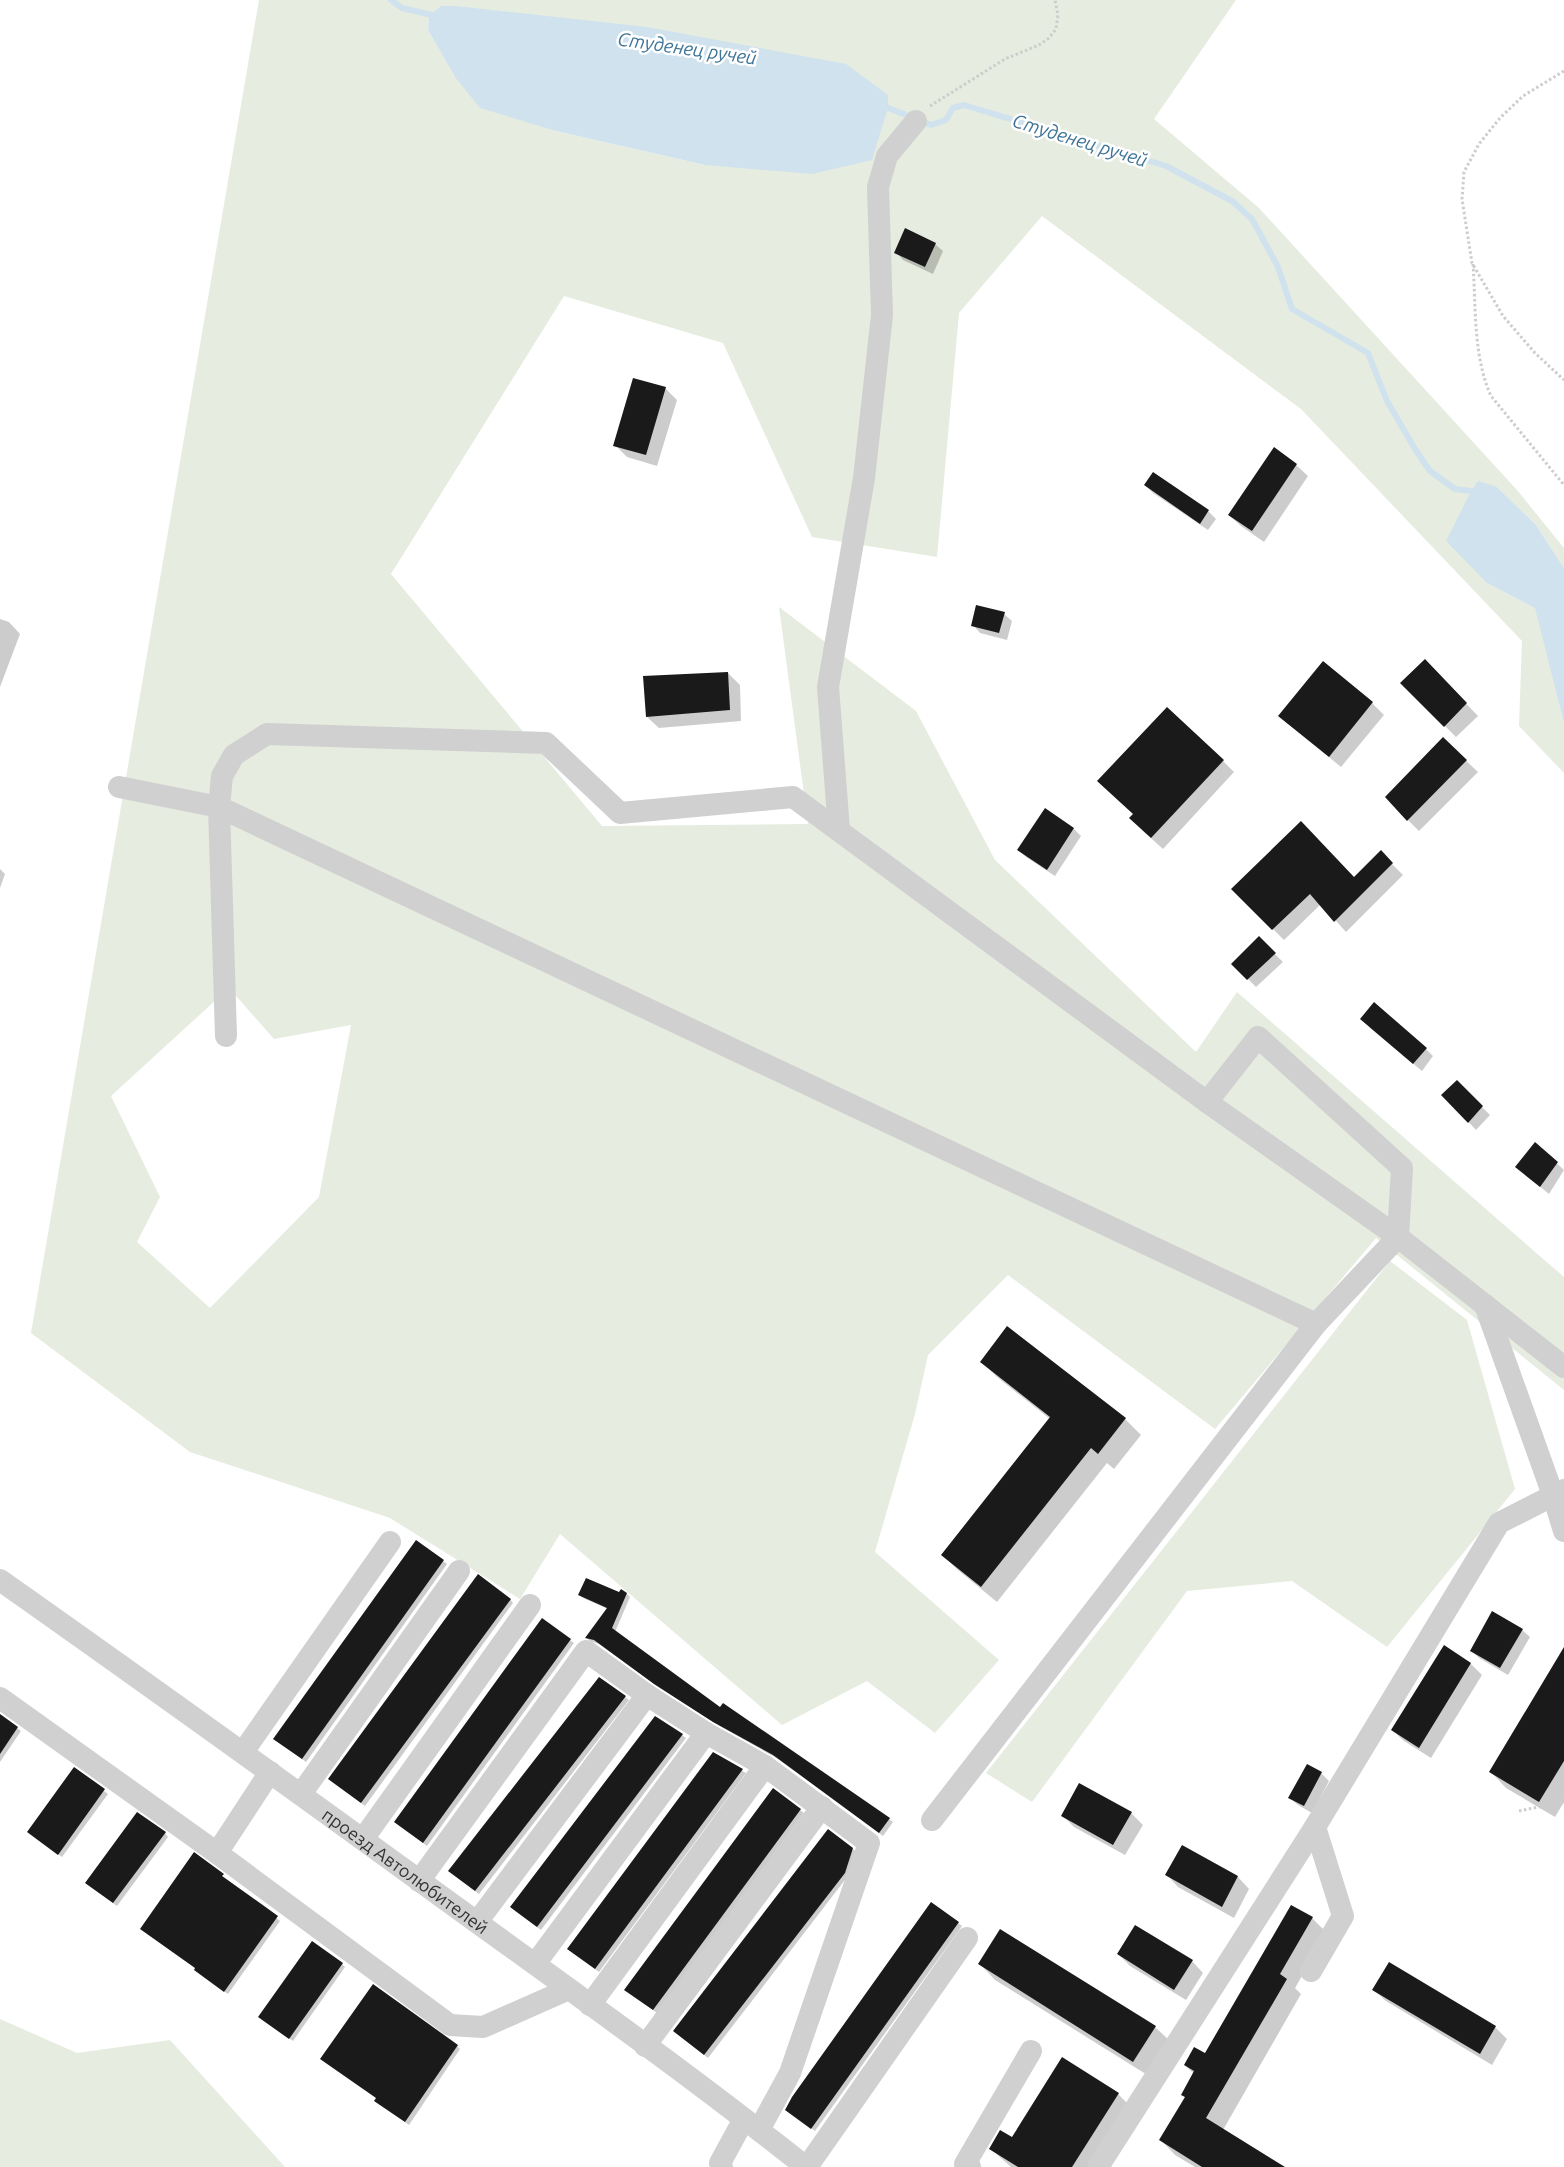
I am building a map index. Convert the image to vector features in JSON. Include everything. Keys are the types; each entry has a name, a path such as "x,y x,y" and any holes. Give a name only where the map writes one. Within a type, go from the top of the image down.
{"street":[{"path":"839,830 828,687 864,478 882,315 878,187 887,156 916,121"},
{"path":"226,1036 219,807 222,776 234,755 267,734 546,743 620,813 793,797 1207,1102 1398,1237 1564,1367"},
{"path":"119,787 219,807 1316,1324"},
{"path":"932,1820 1316,1324 1398,1237 1402,1168 1258,1037 1207,1102"},
{"path":"1485,1305 1559,1493 1564,1531"},
{"path":"1098,2167 1315,1827 1499,1523 1559,1493"},
{"path":"243,1752 390,1542"},
{"path":"300,1794 459,1571"},
{"name":"проезд Автолюбителей","path":"0,1580 243,1752 535,1964 752,2124 807,2167"},
{"path":"362,1839 530,1605"},
{"path":"419,1880 586,1650 648,1695 706,1733 765,1766 869,1843 790,2073 720,2163 722,2167"},
{"path":"477,1922 648,1695"},
{"path":"0,1698 217,1853 450,2025 483,2026 569,1989"},
{"path":"535,1964 706,1733"},
{"path":"590,2005 765,1766"},
{"path":"217,1853 270,1772"},
{"path":"645,2046 822,1807"},
{"path":"1311,1971 1343,1916 1315,1827"},
{"path":"807,2167 967,1938"},
{"path":"970,2167 965,2164 1032,2051"}],"path":[{"path":"916,121 934,103 1006,59 1039,45 1049,38 1056,29 1058,15 1055,0"},
{"path":"1564,71 1523,96 1500,118 1478,144 1464,172 1462,199 1472,263 1479,355 1487,388 1564,485"},
{"path":"1472,263 1503,316 1535,353 1564,380"},
{"path":"1558,1804 1564,1791"},
{"path":"1519,1810 1564,1802"}],"shaded area":[{"path":"259,0 1236,0 1154,119 1259,208 1517,490 1564,548 1564,568 1536,525 1497,487 1487,583 1536,608 1564,723 1564,773 1519,726 1522,641 1301,409 1042,216 959,313 937,557 812,537 723,343 564,296 391,574 602,826 808,824 779,607 916,711 995,860 1196,1052 1237,992 1564,1277 1564,1390 1376,1238 1215,1429 1008,1275 928,1355 915,1414 875,1552 999,1660 935,1733 867,1681 782,1725 560,1534 520,1599 390,1518 190,1452 31,1333","holes":["429,16 705,165 556,131 455,77 428,30","229,988 274,1039 351,1025 319,1197 210,1308 137,1242 160,1197 111,1096"]},
{"path":"1390,1261 1467,1320 1515,1489 1387,1647 1292,1581 1187,1591 1032,1802 986,1773"},
{"path":"0,2019 77,2053 170,2040 285,2167 0,2167"}],"water":[{"path":"441,6 647,27 846,64 888,95 888,108 872,160 812,174 705,165 556,131 480,108 455,77 428,30 429,16"},
{"path":"1478,481 1497,487 1536,525 1564,568 1564,723 1535,608 1487,583 1446,541"}],"building":[{"path":"905,228 936,243 925,267 894,253"},
{"path":"633,378 666,387 646,455 613,446"},
{"path":"1274,447 1297,464 1252,531 1228,515"},
{"path":"1153,472 1209,510 1200,524 1144,485"},
{"path":"976,605 1005,612 999,633 971,626"},
{"path":"1425,659 1467,703 1444,727 1400,683"},
{"path":"1323,661 1373,702 1329,757 1278,716"},
{"path":"728,672 730,710 646,717 643,676"},
{"path":"1167,707 1224,760 1151,838 1129,818 1133,814 1097,781"},
{"path":"1443,737 1467,760 1407,821 1385,797"},
{"path":"1045,808 1074,828 1047,870 1017,850"},
{"path":"1301,821 1354,877 1381,850 1393,863 1334,922 1310,894 1272,930 1231,889"},
{"path":"1259,936 1276,953 1247,980 1231,964"},
{"path":"1374,1002 1427,1048 1413,1064 1360,1019"},
{"path":"1457,1080 1483,1106 1468,1123 1441,1095"},
{"path":"1535,1142 1558,1162 1540,1187 1515,1167"},
{"path":"1007,1326 1126,1418 1098,1454 1091,1448 981,1587 941,1555 1050,1417 980,1362"},
{"path":"416,1540 444,1560 302,1759 273,1739"},
{"path":"478,1574 511,1599 361,1803 328,1779"},
{"path":"586,1578 619,1592 621,1589 627,1593 612,1628 720,1707 723,1703 890,1818 879,1833 773,1755 713,1722 654,1684 594,1640 585,1638 607,1608 578,1595"},
{"path":"1492,1611 1523,1629 1500,1668 1470,1651"},
{"path":"542,1618 571,1639 423,1843 394,1822"},
{"path":"1444,1645 1471,1663 1419,1748 1391,1730"},
{"path":"1564,1647 1564,1761 1539,1802 1489,1772"},
{"path":"599,1677 626,1696 475,1891 448,1871"},
{"path":"0,1714 18,1727 0,1754"},
{"path":"655,1716 683,1734 537,1927 510,1907"},
{"path":"713,1752 743,1769 595,1969 567,1949"},
{"path":"1307,1764 1322,1772 1304,1806 1288,1798"},
{"path":"74,1767 105,1789 58,1855 27,1832"},
{"path":"1079,1783 1132,1812 1113,1845 1061,1816"},
{"path":"773,1788 801,1809 653,2010 624,1990"},
{"path":"137,1812 166,1832 113,1903 85,1883"},
{"path":"828,1829 853,1848 845,1873 704,2055 673,2031"},
{"path":"1182,1845 1238,1876 1222,1907 1165,1875"},
{"path":"194,1852 224,1874 222,1876 278,1916 224,1992 194,1970 195,1968 140,1929"},
{"path":"931,1902 959,1922 811,2129 785,2110 792,2097"},
{"path":"1291,1905 1313,1917 1280,1974 1287,1979 1206,2118 1285,2167 1202,2167 1159,2140 1185,2097 1181,2095 1194,2071 1184,2065 1194,2047 1205,2053"},
{"path":"1135,1925 1193,1960 1174,1990 1117,1954"},
{"path":"1000,1929 1156,2026 1133,2062 978,1964"},
{"path":"312,1941 343,1963 289,2039 258,2017"},
{"path":"1389,1962 1496,2026 1480,2054 1372,1990"},
{"path":"373,1984 458,2045 405,2122 374,2101 376,2098 320,2059"},
{"path":"1062,2057 1119,2093 1072,2167 1018,2167 989,2149 1000,2130 1012,2137"}],"waterway":[{"name":"Студенец ручей","path":"391,0 402,8 436,16"},
{"name":"Студенец ручей","path":"881,105 931,125 946,120 953,108 964,105 1166,166 1232,201 1252,219 1278,267 1292,309 1368,353 1387,401 1430,471 1455,489 1471,491 1477,495"}]}
